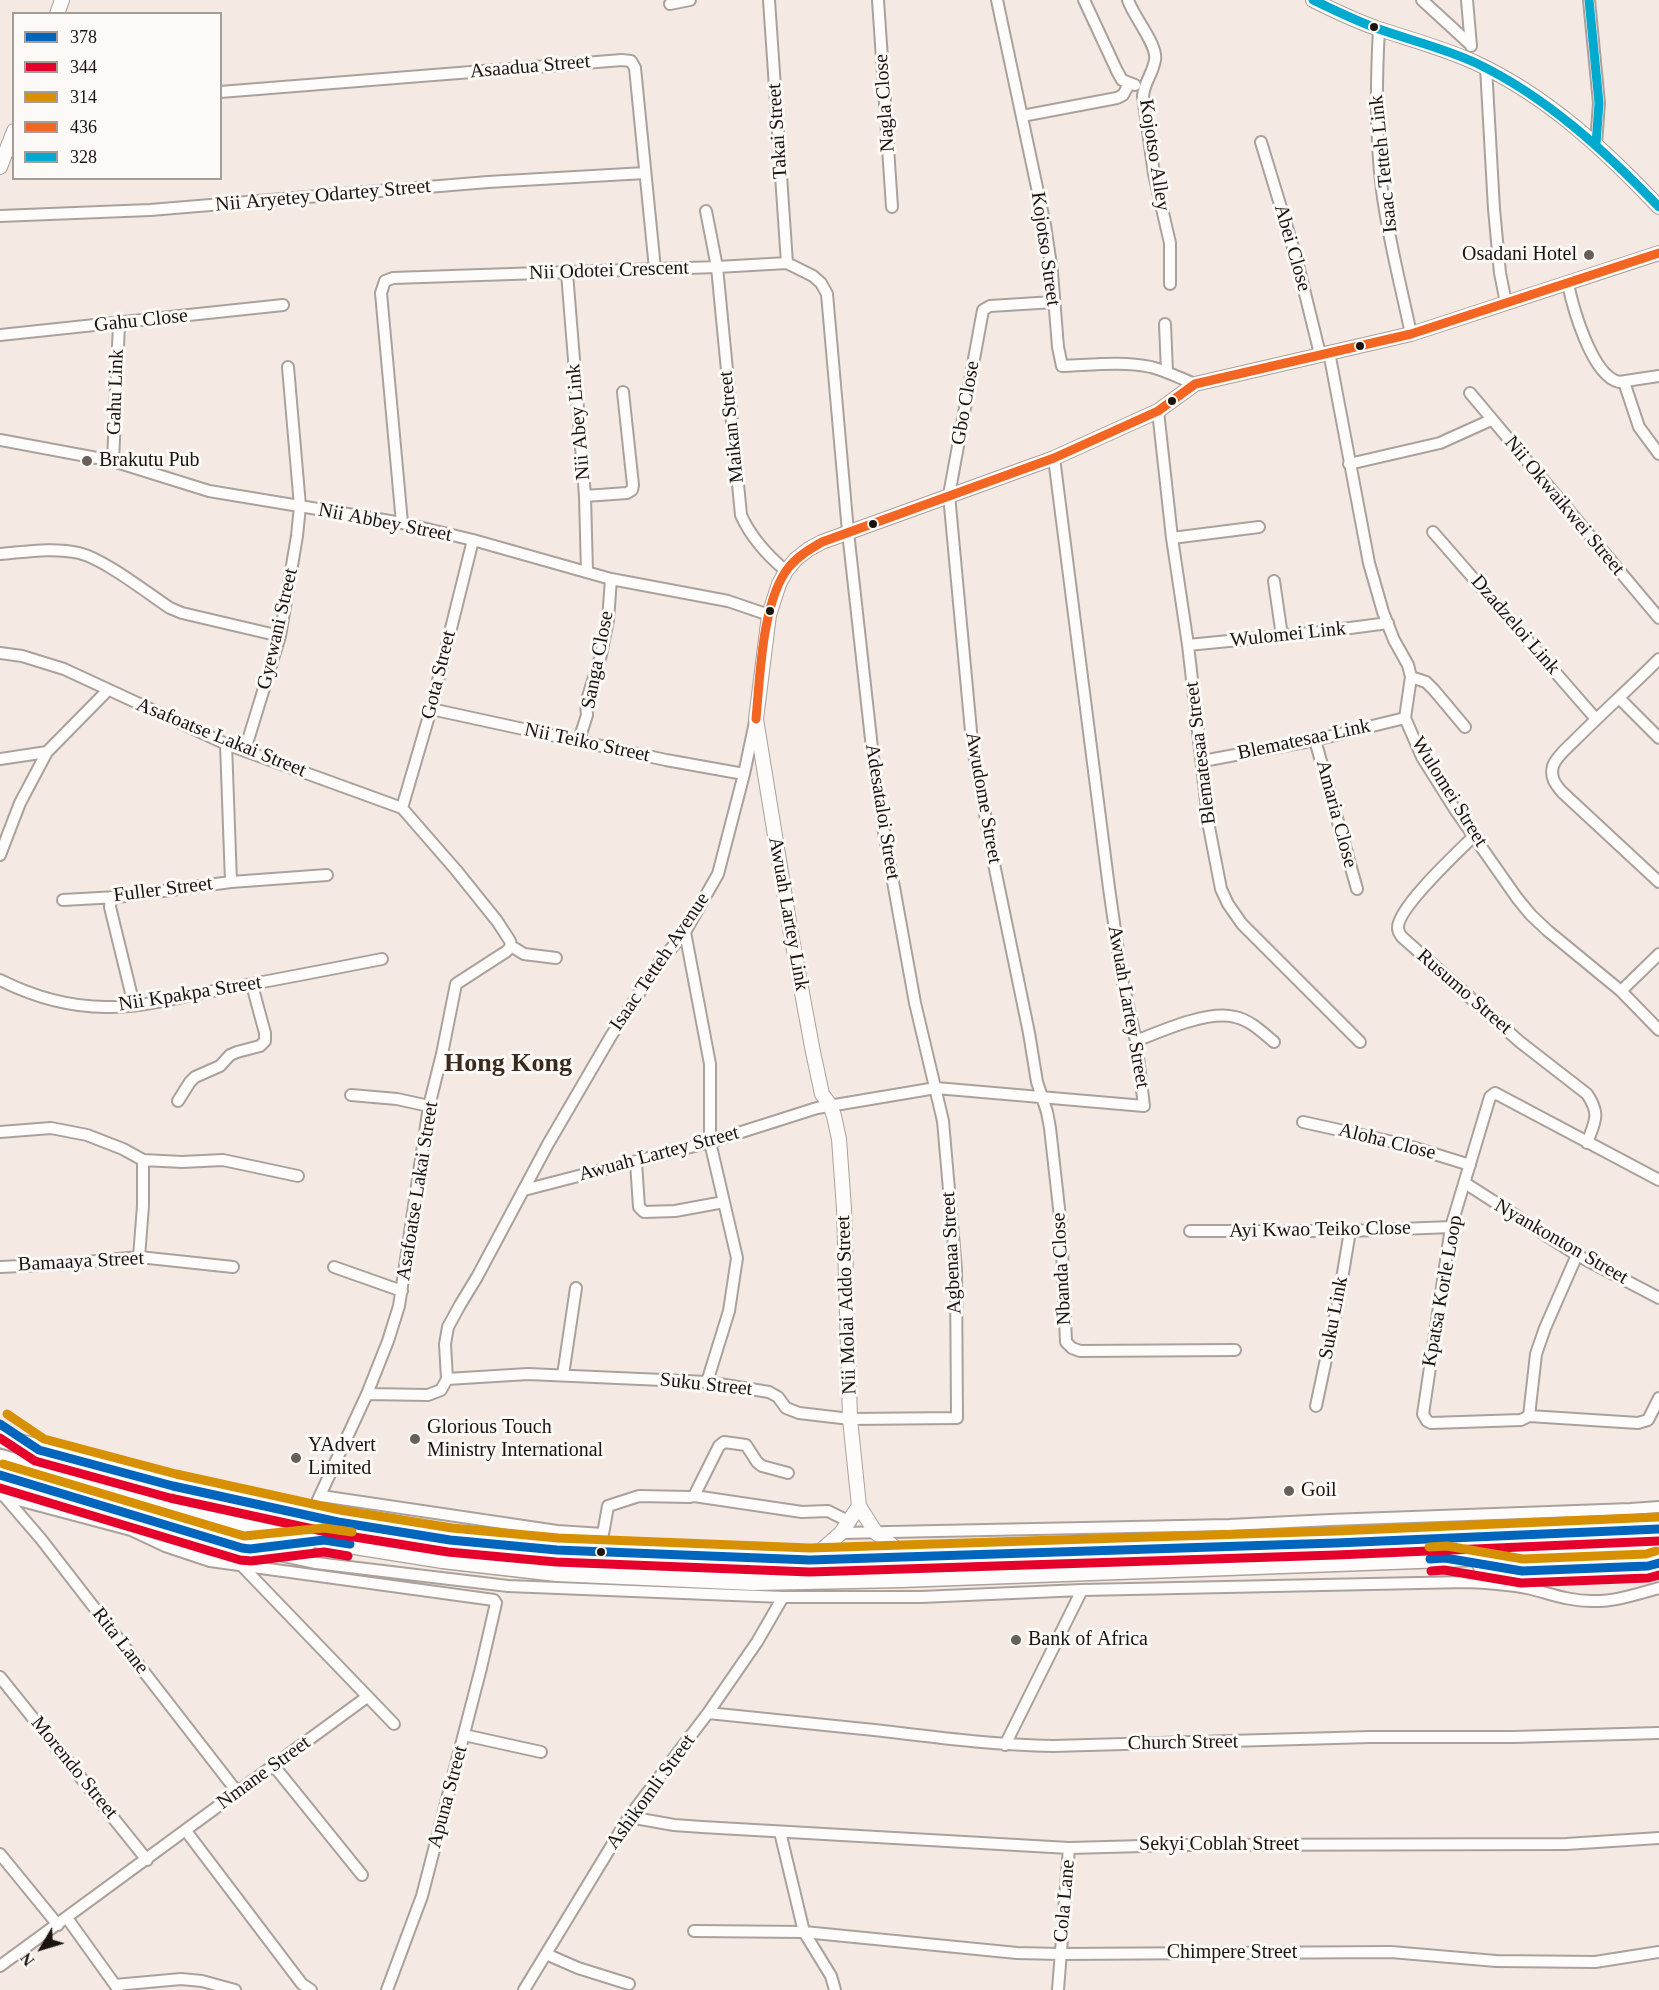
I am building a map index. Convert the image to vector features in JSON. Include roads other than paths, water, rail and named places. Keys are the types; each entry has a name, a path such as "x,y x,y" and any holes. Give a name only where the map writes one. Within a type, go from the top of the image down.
{"highway":[{"path":"0,1438 173,1486 310,1517 450,1540 557,1550 810,1560 905,1555 1336,1543 1659,1529"},
{"path":"0,1459 222,1520 324,1540 443,1559 557,1572 753,1581 901,1578 1581,1551 1659,1550"},
{"path":"0,1475 246,1548 324,1540"},
{"path":"1445,1558 1522,1571 1648,1566 1659,1563"}],"street":[{"path":"670,4 690,0"},
{"name":"Takai Street","path":"769,0 787,263"},
{"name":"Nagla Close","path":"878,0 892,207"},
{"name":"Kojotso Street","path":"997,0 1045,225 1062,366 1125,364 1167,372 1195,384"},
{"path":"1084,0 1122,80 1129,84 1144,86"},
{"name":"Kojotso Alley","path":"1128,0 1131,11 1156,57 1144,86 1144,114 1170,243 1170,284"},
{"path":"1313,0 1338,13 1379,29 1479,64 1545,103 1596,144 1659,207"},
{"path":"1422,0 1471,45"},
{"path":"1467,0 1471,45 1479,64 1487,107 1500,273 1506,303"},
{"path":"1589,0 1599,103 1596,144"},
{"name":"Isaac Tetteh Link","path":"1379,29 1376,85 1377,137 1382,190 1411,334"},
{"name":"Asaadua Street","path":"222,92 632,61 635,68 655,269"},
{"path":"1022,116 1117,98 1123,95 1129,84"},
{"path":"0,167 12,136"},
{"name":"Abei Close","path":"1261,142 1325,353"},
{"name":"Nii Aryetey Odartey Street","path":"0,216 150,210 488,182 645,173"},
{"name":"Maikan Street","path":"706,211 717,267 741,515 757,543 786,571"},
{"name":"Isaac Tetteh Avenue","path":"447,1378 445,1344 448,1328 610,1035 659,963 685,932 718,874 756,719 769,615 779,584 786,571 809,549 848,532 1054,458 1158,411 1195,384 1411,334 1659,253"},
{"path":"787,263 813,276 827,294 848,532"},
{"name":"Nii Odotei Crescent","path":"402,523 381,293 385,281 393,278 787,263"},
{"name":"Nii Abey Link","path":"567,273 585,496 587,572"},
{"path":"1568,284 1574,312 1590,349 1612,381 1624,382 1659,376"},
{"name":"Gbo Close","path":"949,495 983,310 990,306 1054,302"},
{"name":"Gahu Close","path":"0,335 283,305"},
{"name":"Gahu Link","path":"113,461 119,324"},
{"path":"1165,324 1167,372"},
{"name":"Wulomei Street","path":"1325,353 1369,563 1388,623 1408,665 1411,677 1405,718 1422,757 1474,836 1531,915 1621,991 1659,1030"},
{"name":"Gyewani Street","path":"245,750 280,636 300,506 288,367"},
{"path":"1624,382 1639,427 1659,454"},
{"path":"585,496 627,494 632,490 623,392"},
{"name":"Nii Okwaikwei Street","path":"1470,393 1659,618"},
{"name":"Blematesaa Street","path":"1158,411 1172,538 1188,645 1213,849 1221,889 1242,924 1360,1041"},
{"path":"1349,464 1440,443 1491,420"},
{"name":"Nii Abbey Street","path":"0,440 113,461 209,491 402,523 611,579 728,601 769,615"},
{"name":"Awuah Lartey Street","path":"524,1190 710,1142 807,1111 936,1088 1144,1106 1136,1041 1122,979 1109,888 1054,458"},
{"name":"Awudome Street","path":"949,495 972,742 994,864 1042,1098"},
{"path":"1172,538 1258,527"},
{"name":"Adesataloi Street","path":"848,532 873,757 884,832 915,1003 936,1088"},
{"name":"Dzadzeloi Link","path":"1433,532 1596,719"},
{"name":"Gota Street","path":"402,808 431,709 472,540"},
{"path":"0,554 40,551 80,553 97,560 176,610 280,636"},
{"name":"Sanga Close","path":"579,740 587,715 586,703 601,655 608,620 611,579"},
{"path":"1274,582 1282,636"},
{"name":"Wulomei Link","path":"1188,645 1388,623"},
{"name":"Asafoatse Lakai Street","path":"0,653 40,661 84,678 107,691 226,744 402,808 456,870 510,941 511,946 507,951 456,984 429,1106 402,1291 394,1325 367,1394 310,1517"},
{"path":"1659,659 1596,719 1552,768 1553,780 1562,792 1659,882"},
{"path":"1411,677 1426,682 1465,727"},
{"path":"0,855 20,803 46,752 107,691"},
{"path":"1619,698 1659,738"},
{"name":"Nii Teiko Street","path":"431,709 666,760 744,774"},
{"name":"Blematesaa Link","path":"1203,761 1315,740 1405,718"},
{"name":"Awuah Lartey Link","path":"756,719 810,1040 822,1095 830,1106"},
{"name":"Amaria Close","path":"1315,740 1356,889"},
{"name":"Fuller Street","path":"63,900 110,900 231,882 226,744"},
{"path":"0,759 46,752"},
{"name":"Rusumo Street","path":"1474,836 1411,902 1399,922 1399,933 1520,1042 1587,1094 1594,1105 1597,1116 1587,1143"},
{"path":"231,882 327,876"},
{"path":"110,900 134,1005"},
{"path":"685,932 710,1064 710,1142 737,1258 729,1311 707,1382"},
{"path":"511,946 524,954 556,958"},
{"path":"1621,991 1659,954"},
{"name":"Nii Kpakpa Street","path":"0,980 24,992 53,1001 107,1008 252,985 382,958"},
{"path":"178,1101 195,1077 220,1066 230,1055 260,1046 265,1041 265,1033 252,985"},
{"path":"1136,1041 1174,1025 1233,1016 1246,1020 1274,1042"},
{"name":"Agbenaa Street","path":"936,1088 943,1121 956,1270 957,1418"},
{"name":"Kpatsa Korle Loop","path":"1659,1179 1495,1094 1490,1097 1451,1227 1423,1414 1431,1424 1521,1420 1529,1416 1638,1423 1648,1420 1659,1398"},
{"path":"351,1095 397,1099 429,1106"},
{"name":"Nbanda Close","path":"1042,1098 1050,1128 1061,1226 1066,1342 1072,1348 1080,1351 1235,1350"},
{"name":"Nii Molai Addo Street","path":"830,1106 839,1139 850,1419 858,1506 876,1533 905,1555"},
{"name":"Aloha Close","path":"1303,1122 1402,1144 1470,1165"},
{"path":"0,1132 51,1128 96,1139 143,1160 182,1162 223,1160 298,1176"},
{"path":"140,1257 143,1160"},
{"path":"636,1162 639,1207 644,1212 675,1211 724,1202"},
{"name":"Nyankonton Street","path":"1465,1183 1577,1255 1659,1298"},
{"name":"Ayi Kwao Teiko Close","path":"1190,1231 1350,1231 1451,1227"},
{"name":"Suku Link","path":"1316,1406 1338,1303 1350,1231"},
{"path":"1529,1416 1536,1354 1577,1255"},
{"name":"Bamaaya Street","path":"0,1267 140,1257 233,1267"},
{"path":"334,1267 402,1291"},
{"path":"563,1375 576,1288"},
{"name":"Suku Street","path":"447,1378 528,1374 707,1382 769,1392 778,1397 786,1408 798,1413 850,1419 957,1418"},
{"path":"367,1394 428,1395 441,1390 447,1378"},
{"path":"694,1496 719,1446 724,1442 746,1446 762,1466 788,1473"},
{"path":"1,1494 131,1530 165,1546 210,1561 242,1566 394,1724"},
{"name":"Rita Lane","path":"1,1494 41,1539 238,1793"},
{"path":"321,1496 557,1531 603,1534 608,1506 639,1496 694,1496 802,1512 828,1511 850,1522"},
{"path":"810,1560 841,1533 858,1506"},
{"path":"841,1533 1229,1525 1659,1507"},
{"path":"242,1566 246,1548 316,1563 508,1586 783,1597 921,1597 1083,1590 1467,1582 1502,1584 1528,1588 1570,1600 1593,1601 1612,1600 1659,1588"},
{"name":"Apuna Street","path":"242,1566 494,1600 496,1603 422,1896 387,1990"},
{"path":"1005,1745 1083,1590"},
{"name":"Ashikomli Street","path":"524,1990 628,1817 708,1713 757,1642 783,1597"},
{"name":"Morendo Street","path":"0,1677 147,1860"},
{"name":"Nmane Street","path":"0,1966 367,1697"},
{"name":"Church Street","path":"708,1713 1005,1745 1053,1746 1370,1737 1513,1737 1659,1733"},
{"path":"464,1736 542,1752"},
{"path":"274,1766 362,1875"},
{"name":"Sekyi Coblah Street","path":"628,1817 674,1825 1069,1848 1181,1845 1566,1844 1659,1838"},
{"path":"186,1831 302,1984 311,1990"},
{"path":"780,1832 804,1932 831,1976 835,1990"},
{"name":"Cola Lane","path":"1058,1990 1069,1848"},
{"path":"0,1854 58,1925"},
{"path":"68,1918 117,1987 181,1979 202,1981 235,1990"},
{"name":"Chimpere Street","path":"694,1931 804,1932 1017,1953 1060,1954 1391,1952 1496,1961 1595,1962 1659,1952"},
{"path":"546,1954 578,1968 629,1984"}],"place":[{"name":"Osadani Hotel","path":"1589,255"},
{"name":"Brakutu Pub","path":"87,461"},
{"name":"Glorious Touch Ministry International","path":"415,1439"},
{"name":"YAdvert Limited","path":"296,1458"},
{"name":"Goil","path":"1289,1491"},
{"name":"Bank of Africa","path":"1016,1640"}],"district":[{"name":"Hong Kong","path":"508,1064"}]}
